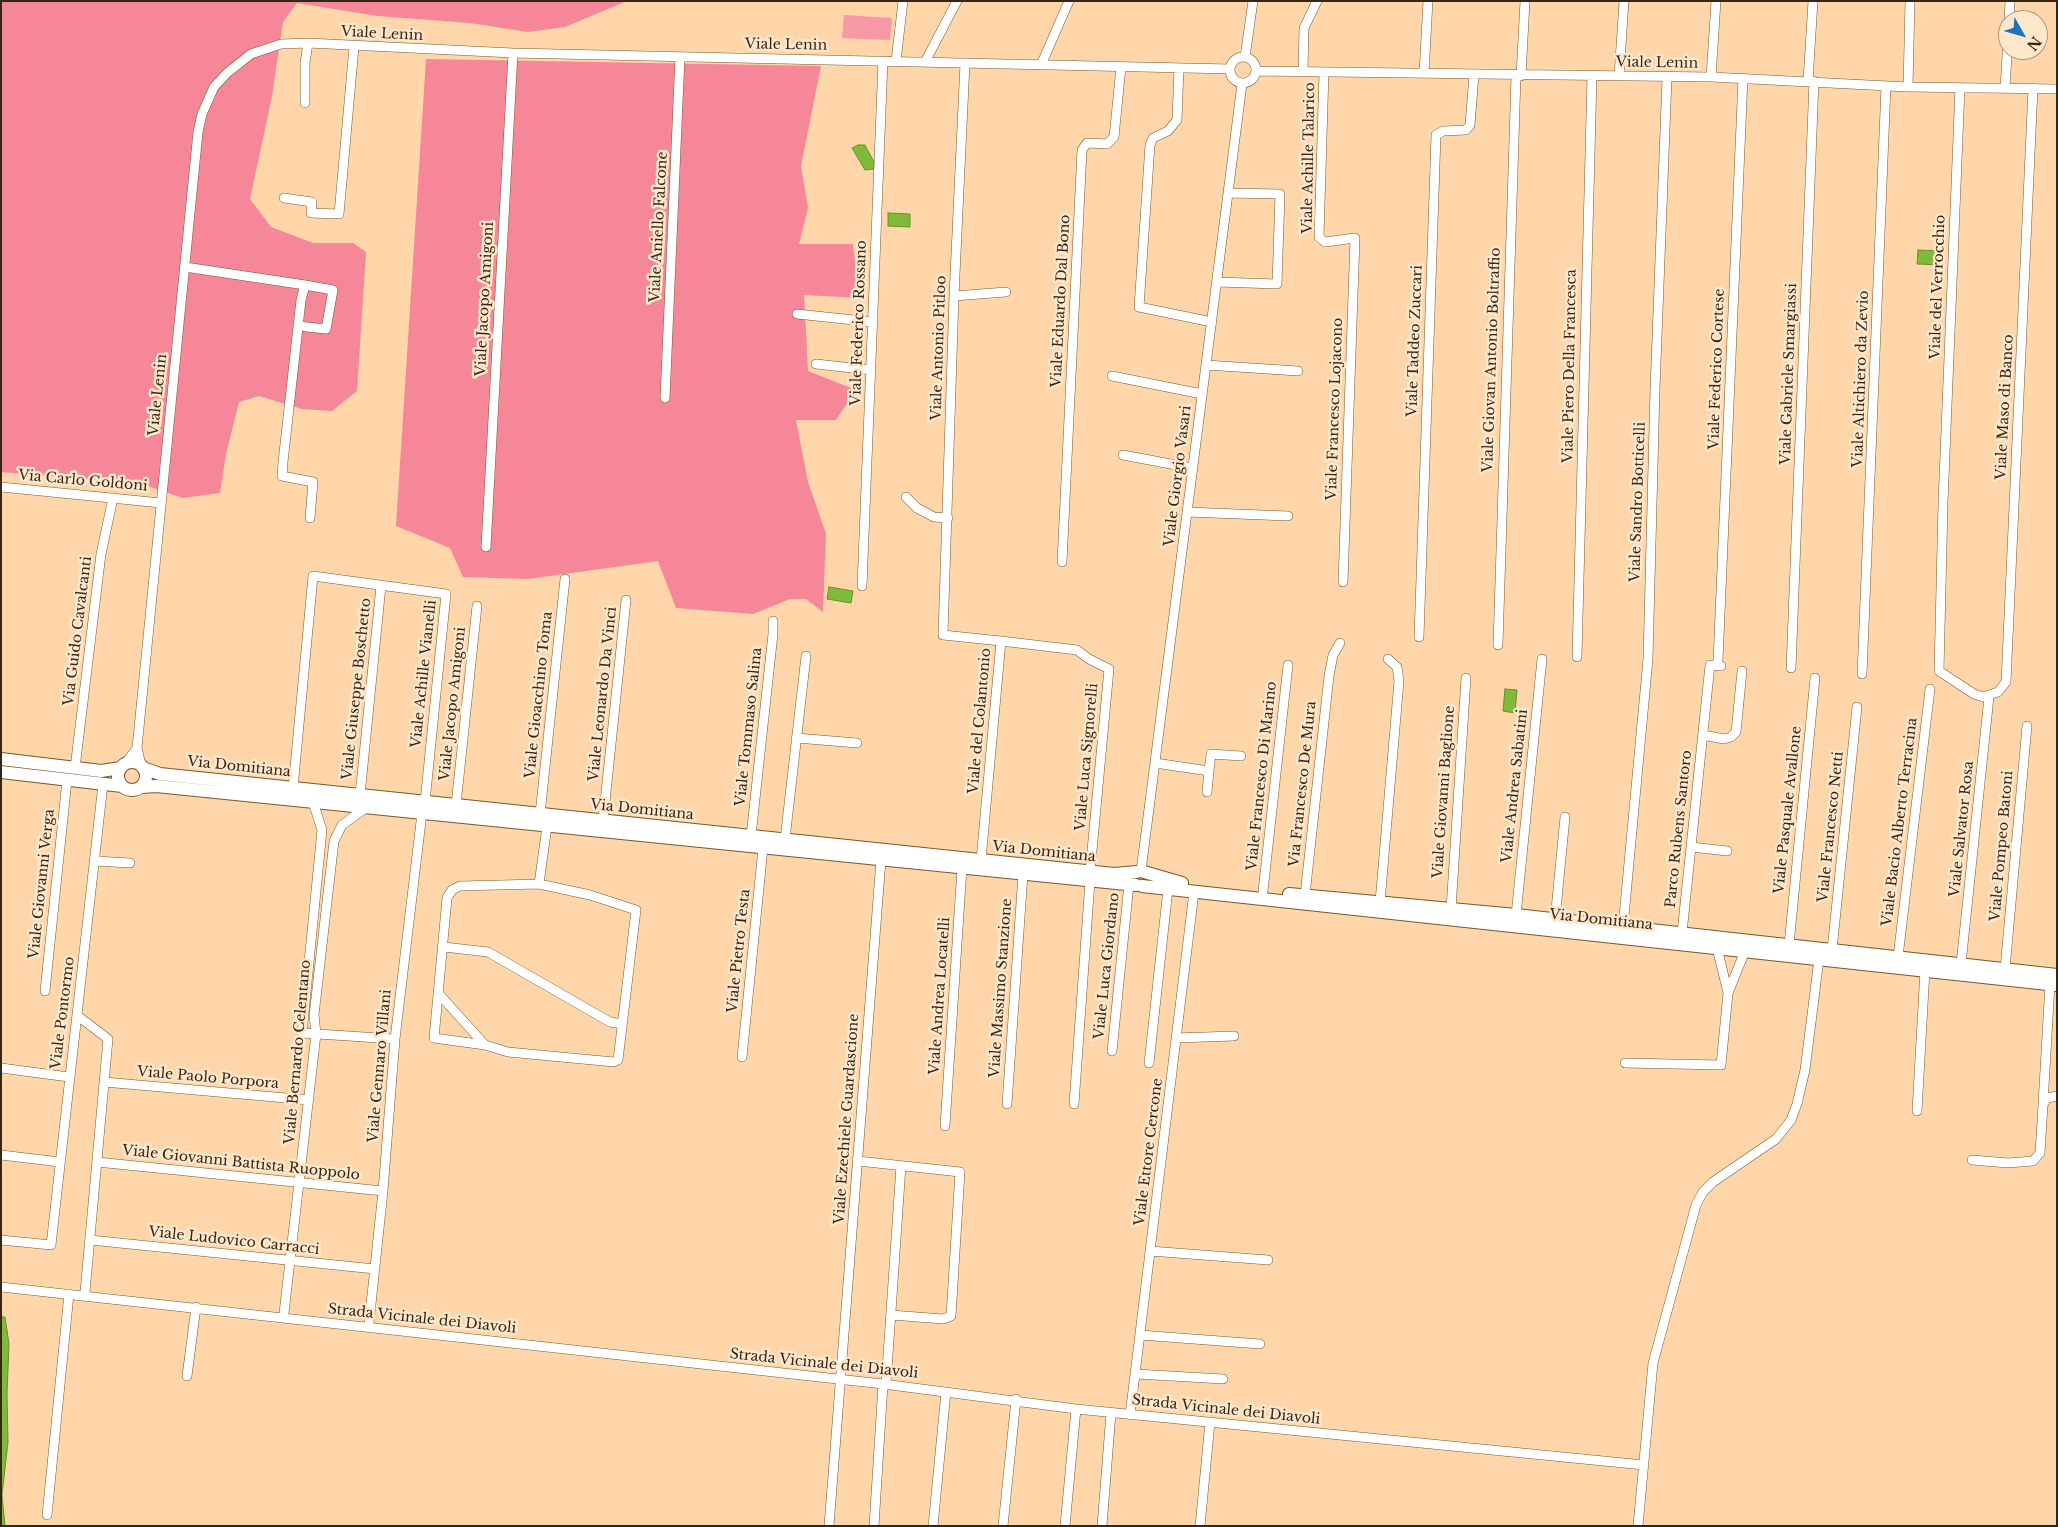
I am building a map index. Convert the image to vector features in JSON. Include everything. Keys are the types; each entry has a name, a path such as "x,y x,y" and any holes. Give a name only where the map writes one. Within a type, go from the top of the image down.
{"main road":[{"path":"1,759 101,771 134,762 142,766 146,780 142,787 134,790 122,786 1,772"},
{"path":"122,786 118,779 123,766"},
{"name":"Via Domitiana","path":"142,766 160,774 360,795 547,826 1023,874 1138,879 1516,915 2004,969 2055,981"},
{"name":"Via Domitiana","path":"142,787 156,786 367,808 456,805 981,860 1090,876"},
{"name":"Via Domitiana","path":"1138,879 1168,889 1194,892 1925,970 2055,981"}],"street":[{"path":"896,61 903,1"},
{"path":"925,62 957,1"},
{"path":"1041,65 1069,1"},
{"path":"1245,57 1253,1"},
{"path":"1303,71 1304,28 1317,1"},
{"path":"1424,73 1428,1"},
{"name":"Viale Giovan Antonio Boltraffio","path":"1498,645 1518,76 1526,1"},
{"path":"1619,76 1624,1"},
{"path":"1711,77 1716,1"},
{"name":"Viale Gabriele Smargiassi","path":"1791,668 1813,1"},
{"path":"1908,87 1910,1"},
{"path":"305,103 305,63 308,43"},
{"name":"Viale Lenin","path":"142,766 137,748 198,132 207,101 214,87 227,73 251,54 281,44 308,43 354,47 513,53 1230,69"},
{"path":"284,198 312,202 310,213 339,214 354,47"},
{"name":"Viale Jacopo Amigoni","path":"486,547 513,53"},
{"name":"Viale Aniello Falcone","path":"665,398 680,56"},
{"path":"1245,57 1254,62 1256,71 1253,80 1242,84 1233,80 1230,69 1235,59 1245,57"},
{"path":"2005,88 2007,60"},
{"name":"Viale Federico Rossano","path":"862,586 883,61"},
{"name":"Viale Antonio Pitloo","path":"943,635 954,296 965,63"},
{"name":"Viale Eduardo Dal Bono","path":"1062,562 1082,148 1087,143 1107,144 1114,137 1121,67"},
{"path":"1179,68 1177,120 1168,131 1153,138 1150,145 1139,307 1212,322"},
{"name":"Viale Lenin","path":"1256,71 1667,78 1711,77 1908,87 2057,89"},
{"name":"Viale Achille Talarico","path":"1324,72 1319,237 1325,242 1355,238"},
{"name":"Viale Taddeo Zuccari","path":"1419,637 1436,135 1443,131 1466,130 1470,125 1474,74"},
{"name":"Viale Piero Della Francesca","path":"1577,657 1592,76"},
{"name":"Viale Sandro Botticelli","path":"1623,927 1648,660 1655,389 1667,78"},
{"name":"Viale Federico Cortese","path":"1703,735 1710,665 1719,664 1743,78"},
{"name":"Viale Giorgio Vasari","path":"1138,879 1242,84"},
{"name":"Viale Altichiero da Zevio","path":"1862,674 1886,86"},
{"name":"Viale del Verrocchio","path":"1960,88 1938,671 1978,696 1989,696"},
{"name":"Viale Maso di Banco","path":"1989,696 2002,688 2006,682 2007,673 2033,88"},
{"path":"1217,282 1278,284 1280,194 1229,193"},
{"name":"Viale Francesco Lojacono","path":"1343,582 1355,238"},
{"path":"185,267 333,290 326,329 298,326"},
{"path":"305,285 298,326 282,476 313,482 310,518"},
{"path":"954,296 1006,292"},
{"path":"796,314 873,322"},
{"path":"816,364 871,370"},
{"path":"1206,365 1298,370"},
{"path":"1112,376 1202,394"},
{"path":"1123,455 1192,468"},
{"name":"Via Carlo Goldoni","path":"1,488 161,503"},
{"path":"906,497 917,508 934,518 948,518"},
{"name":"Via Guido Cavalcanti","path":"75,768 101,554 113,498"},
{"path":"1187,512 1288,516"},
{"name":"Viale Achille Vianelli","path":"293,788 313,576 446,594 424,807"},
{"name":"Viale Gioacchino Toma","path":"540,814 565,579"},
{"name":"Viale Giuseppe Boschetto","path":"360,795 381,586"},
{"name":"Viale Leonardo Da Vinci","path":"603,821 626,600"},
{"name":"Viale Jacopo Amigoni","path":"456,805 477,606"},
{"name":"Viale Tommaso Salina","path":"751,836 773,621"},
{"name":"Viale del Colantonio","path":"943,635 1001,641 981,860"},
{"name":"Viale Luca Signorelli","path":"1001,641 1077,650 1088,659 1108,669 1090,876"},
{"name":"Via Francesco De Mura","path":"1305,895 1329,676 1333,655 1340,643"},
{"path":"785,839 806,656"},
{"path":"1380,902 1399,682 1397,667 1388,659"},
{"name":"Viale Andrea Sabatini","path":"1516,915 1542,659"},
{"name":"Viale Francesco Di Marino","path":"1263,891 1288,665"},
{"name":"Parco Rubens Santoro","path":"1682,934 1703,735 1724,738 1731,737 1736,732 1742,671"},
{"name":"Viale Giovanni Baglione","path":"1451,909 1466,678"},
{"name":"Viale Pasquale Avallone","path":"1789,945 1815,678"},
{"name":"Viale Bacio Alberto Terracina","path":"1898,957 1930,689"},
{"name":"Viale Salvator Rosa","path":"1961,964 1989,696"},
{"name":"Viale Francesco Netti","path":"1832,950 1857,707"},
{"name":"Viale Pompeo Batoni","path":"2004,969 2027,726"},
{"path":"796,738 857,744"},
{"path":"123,766 137,748"},
{"path":"1207,792 1211,754 1241,756"},
{"path":"1154,763 1209,771"},
{"name":"Viale Giovanni Verga","path":"45,991 67,780"},
{"name":"Viale Pontormo","path":"1,1240 51,1245 103,784"},
{"name":"Viale Bernardo Celentano","path":"313,802 322,830 302,1033 316,1034"},
{"name":"Viale Gennaro Villani","path":"369,1323 383,1191 395,1039 424,807"},
{"name":"Viale Bernardo Celentano","path":"284,1313 316,1034 314,1015 334,841 342,825 367,808"},
{"path":"1554,920 1565,817"},
{"path":"539,884 547,826"},
{"path":"1691,847 1727,851"},
{"name":"Viale Pietro Testa","path":"742,1057 763,848"},
{"name":"Viale Ezechiele Guardascione","path":"828,1526 881,860"},
{"path":"95,861 130,863"},
{"name":"Viale Andrea Locatelli","path":"945,1126 962,868"},
{"name":"Viale Massimo Stanzione","path":"1007,1104 1023,874"},
{"path":"1074,1104 1090,876"},
{"name":"Viale Luca Giordano","path":"1112,1051 1138,879"},
{"path":"539,884 590,895 636,910 618,1060 614,1062 508,1052 485,1045 434,1038 447,898 452,890 460,886 539,884"},
{"path":"1149,1063 1168,889"},
{"name":"Viale Ettore Cercone","path":"1130,1414 1194,892"},
{"path":"444,946 488,952 610,1022 622,1024"},
{"path":"1717,948 1728,993"},
{"path":"1624,1063 1721,1065 1728,993 1745,951"},
{"path":"1638,1526 1653,1363 1696,1205 1703,1192 1713,1182 1776,1139 1791,1120 1805,1070 1819,959"},
{"path":"1917,1112 1925,970"},
{"path":"1972,1160 2008,1163 2033,1160 2040,1152 2055,981"},
{"path":"439,994 485,1045"},
{"path":"78,1016 108,1039 85,1292"},
{"path":"316,1034 395,1039"},
{"path":"1176,1038 1234,1036"},
{"path":"1,1068 69,1077"},
{"name":"Viale Paolo Porpora","path":"104,1082 309,1100"},
{"path":"2043,1105 2047,1098 2057,1096"},
{"path":"1,1155 60,1162"},
{"path":"858,1161 960,1172 950,1316 943,1319 891,1314"},
{"name":"Viale Giovanni Battista Ruoppolo","path":"97,1162 383,1191"},
{"path":"874,1526 901,1166"},
{"name":"Viale Ludovico Carracci","path":"90,1240 374,1269"},
{"path":"1150,1252 1268,1260"},
{"name":"Strada Vicinale dei Diavoli","path":"1,1287 885,1384 1016,1399 1076,1409 1644,1465"},
{"path":"48,1515 69,1294"},
{"path":"187,1376 196,1308"},
{"path":"1140,1335 1260,1344"},
{"path":"1136,1374 1223,1379"},
{"path":"933,1526 946,1392"},
{"path":"1003,1526 1016,1399"},
{"path":"1065,1526 1076,1409"},
{"path":"1102,1526 1111,1412"},
{"path":"1200,1526 1210,1422"}],"shaded area":[{"path":"1,1 627,1 565,27 528,32 470,23 378,16 297,3 283,22 272,96 250,199 271,227 313,243 353,243 366,252 357,391 332,411 302,409 259,396 239,402 226,454 220,493 183,498 139,483 1,472"},
{"path":"844,15 892,18 890,40 842,38"},
{"path":"426,59 821,66 801,166 808,208 799,244 853,244 859,298 804,295 808,371 856,390 836,420 796,420 808,482 826,534 823,612 806,599 790,599 753,614 676,608 658,561 528,579 463,577 450,548 396,526"},
{"path":"858,145 865,145 874,162 874,169 865,170 852,148"},
{"path":"888,213 910,214 910,227 888,226"},
{"path":"1918,250 1943,251 1942,265 1917,264"},
{"path":"829,587 853,591 851,603 827,599"},
{"path":"1505,689 1517,690 1515,713 1503,711"},
{"path":"1,1317 5,1317 9,1344 8,1442 2,1495 5,1526 1,1526"}]}
